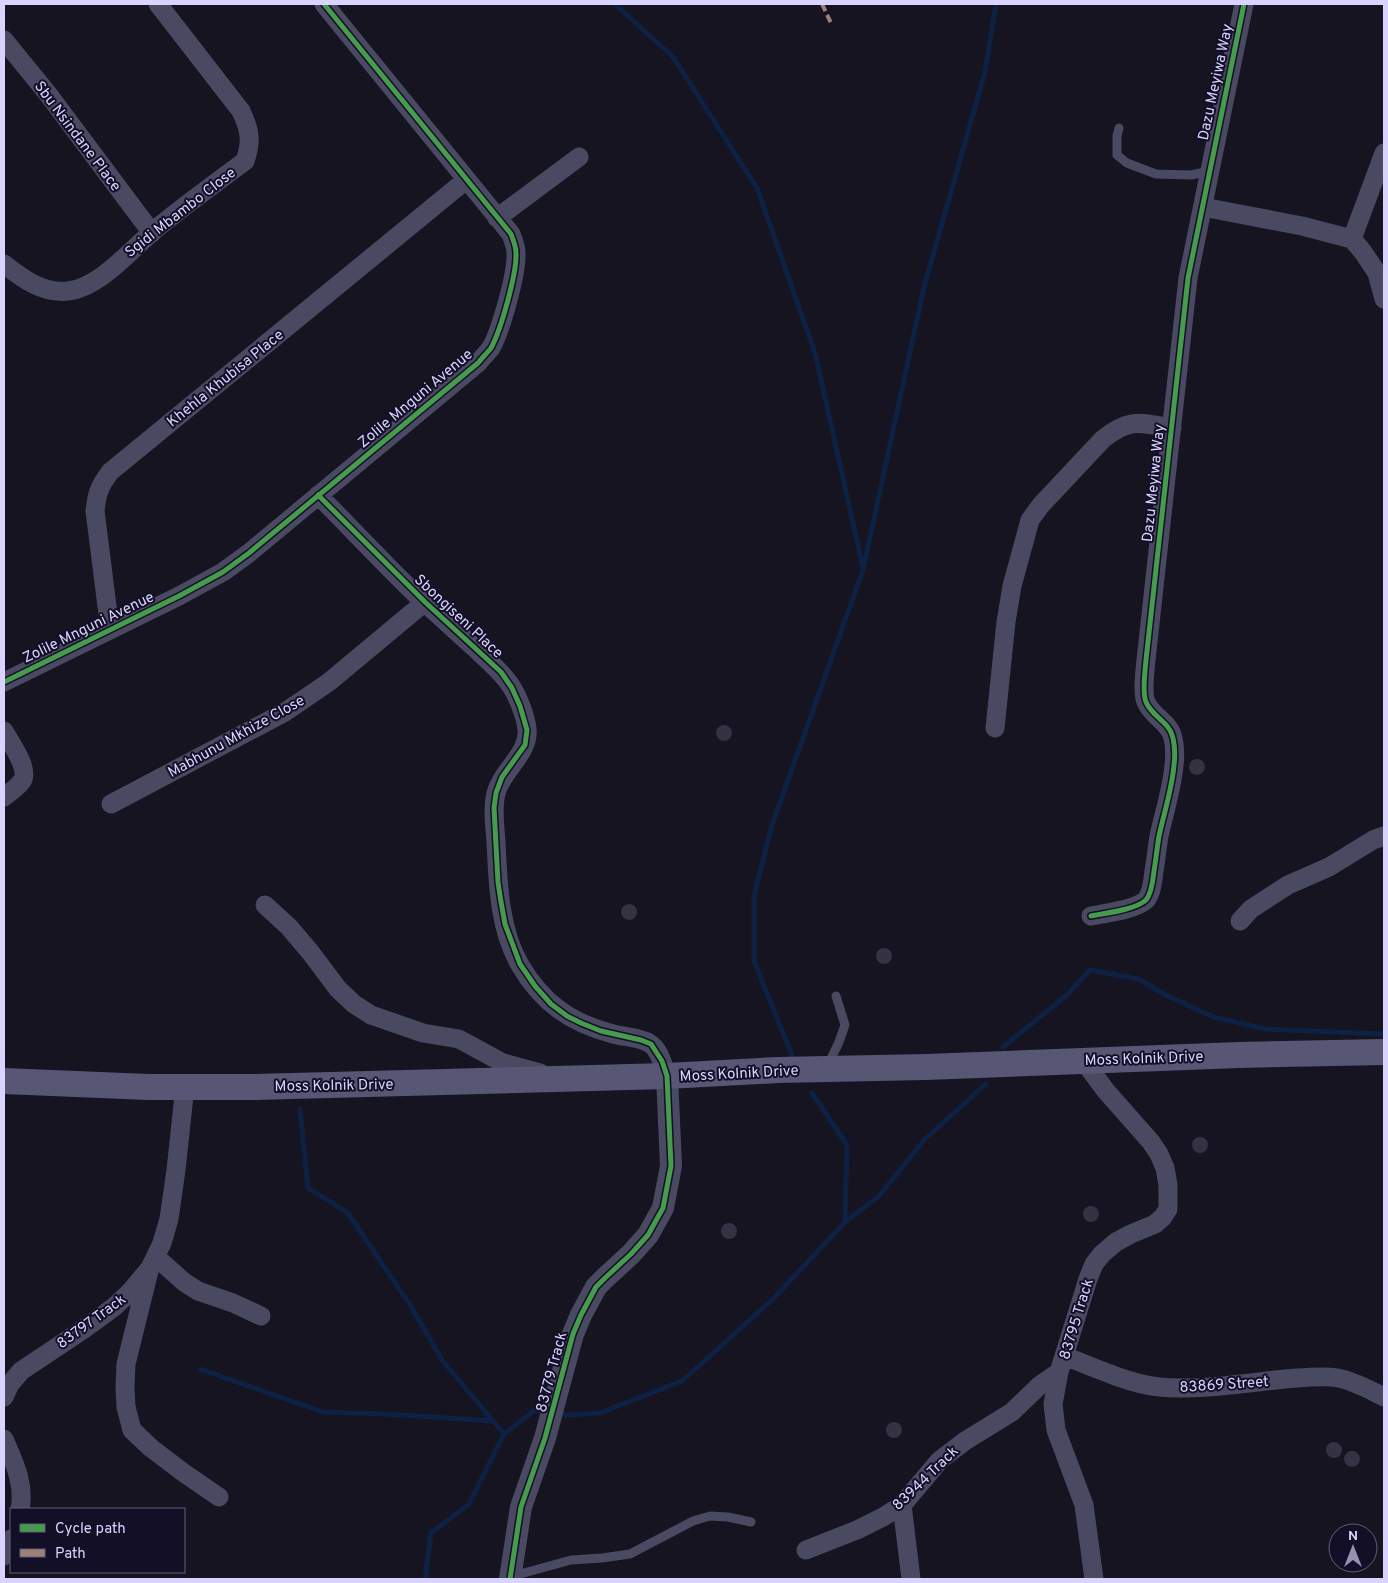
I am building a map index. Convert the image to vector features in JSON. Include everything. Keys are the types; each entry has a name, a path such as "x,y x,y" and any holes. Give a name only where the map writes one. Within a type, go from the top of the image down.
{"main road":[{"name":"Moss Kolnik Drive","path":"4,1081 84,1085 254,1086 667,1076 778,1070 1384,1052"}],"street":[{"name":"Sgidi Mbambo Close","path":"4,264 28,282 45,290 59,292 82,288 104,274 152,233 245,162 250,137 248,125 241,111 158,4"},
{"name":"Zolile Mnguni Avenue","path":"4,682 223,572 249,553 478,363 491,348 510,291 516,254 515,243 511,234 324,4"},
{"name":"Dazu Meyiwa Way","path":"1091,916 1119,910 1146,900 1151,889 1158,839 1172,780 1175,751 1172,732 1146,704 1144,698 1146,660 1188,278 1244,4"},
{"name":"Sbu Nsindane Place","path":"4,40 48,94 152,233"},
{"path":"1352,239 1384,153"},
{"path":"497,218 579,157"},
{"name":"Khehla Khubisa Place","path":"110,630 95,511 97,494 110,472 466,180"},
{"path":"1203,207 1302,226 1352,239 1377,273 1384,299"},
{"path":"994,728 1012,586 1030,520 1041,505 1115,429 1137,422 1172,428"},
{"name":"Sbongiseni Place","path":"318,495 424,602 501,672 512,688 527,730 525,744 502,777 496,793 494,808 498,882 501,902 508,931 520,964 535,986 551,1004 566,1016 601,1031 651,1044 662,1061 667,1076"},
{"name":"Mabhunu Mkhize Close","path":"111,804 285,712 329,682 424,602"},
{"path":"4,731 19,757 24,774 23,780 4,797"},
{"path":"1240,921 1251,909 1274,893 1329,867 1373,840 1384,836"},
{"path":"265,904 289,927 338,989 354,1004 370,1015 423,1033 459,1040 503,1063 521,1069 565,1079"},
{"name":"83795 Track","path":"1083,1060 1106,1091 1151,1142 1165,1168 1168,1185 1168,1209 1163,1217 1155,1224 1116,1242 1094,1264 1062,1364 1054,1404 1056,1430 1084,1505 1094,1579"},
{"name":"83779 Track","path":"510,1578 521,1507 545,1438 573,1334 596,1287 631,1254 648,1234 663,1208 671,1166 667,1076"},
{"name":"83797 Track","path":"6,1388 21,1371 114,1307 130,1292 153,1262 162,1243 169,1218 185,1086"},
{"path":"219,1497 151,1448 132,1430 126,1407 126,1364 153,1262 198,1291 261,1316"},
{"name":"83869 Street","path":"1062,1364 1158,1387 1192,1388 1304,1377 1338,1378 1359,1384 1384,1397"},
{"name":"83944 Track","path":"806,1550 864,1527 902,1505 940,1460 965,1441 1012,1412 1062,1364"},
{"path":"4,1439 17,1471 21,1488 20,1508"},
{"path":"902,1505 910,1579"},
{"path":"4,1556 10,1542"}],"lane":[{"path":"1119,128 1117,155 1127,163 1156,174 1191,175 1210,171"},
{"path":"825,1069 840,1042 845,1024 836,996"},
{"path":"510,1578 571,1560 630,1554 693,1520 710,1516 728,1517 751,1522"}],"building":[{"path":"721,725 727,725 732,730 730,739 721,741 716,736 716,730"},
{"path":"1194,759 1200,759 1205,764 1203,773 1194,775 1189,770 1189,764"},
{"path":"626,904 632,904 637,909 635,918 626,920 621,915 621,909"},
{"path":"881,948 887,948 892,953 890,962 881,964 876,959 876,953"},
{"path":"1197,1137 1203,1137 1208,1142 1206,1151 1197,1153 1192,1148 1192,1142"},
{"path":"1088,1206 1094,1206 1099,1211 1097,1220 1088,1222 1083,1217 1083,1211"},
{"path":"726,1223 732,1223 737,1228 735,1237 726,1239 721,1234 721,1228"},
{"path":"891,1422 897,1422 902,1427 900,1436 891,1438 886,1433 886,1427"},
{"path":"1331,1442 1337,1442 1342,1447 1340,1456 1331,1458 1326,1453 1326,1447"},
{"path":"1349,1451 1355,1451 1360,1456 1358,1465 1349,1467 1344,1462 1344,1456"}],"waterway":[{"path":"615,4 673,57 757,188 815,353 863,568"},
{"path":"792,1055 754,961 754,896 772,825 863,570 924,287 985,72 996,4"},
{"path":"1003,1047 1067,995 1090,970 1138,979 1166,995 1213,1017 1266,1029 1384,1034"},
{"path":"845,1222 879,1196 925,1139 986,1084"},
{"path":"557,1413 566,1415 600,1413 682,1381 773,1299 845,1222 847,1145 812,1093"},
{"path":"300,1109 308,1188 348,1213 412,1308 442,1360 504,1434"},
{"path":"200,1369 323,1412 493,1421"},
{"path":"425,1579 431,1533 469,1504 504,1434 535,1410 546,1412"}],"marked path":[{"path":"822,4 831,23"}],"cycle path":[{"path":"4,682 179,596 223,572 249,553 478,363 491,348 495,340 508,301 516,262 516,250 511,234 324,4"},
{"path":"1091,916 1120,911 1135,906 1148,897 1153,882 1159,836 1172,783 1175,759 1173,738 1171,732 1152,712 1146,702 1144,688 1145,670 1188,278 1244,4"},
{"path":"318,495 425,602 501,672 512,688 520,706 527,730 525,745 502,777 496,793 494,808 498,882 501,902 505,924 520,964 535,986 551,1004 567,1016 601,1031 651,1044 662,1061 667,1076 671,1166 663,1208 648,1235 596,1287 573,1334 545,1438 521,1507 510,1579"}]}
